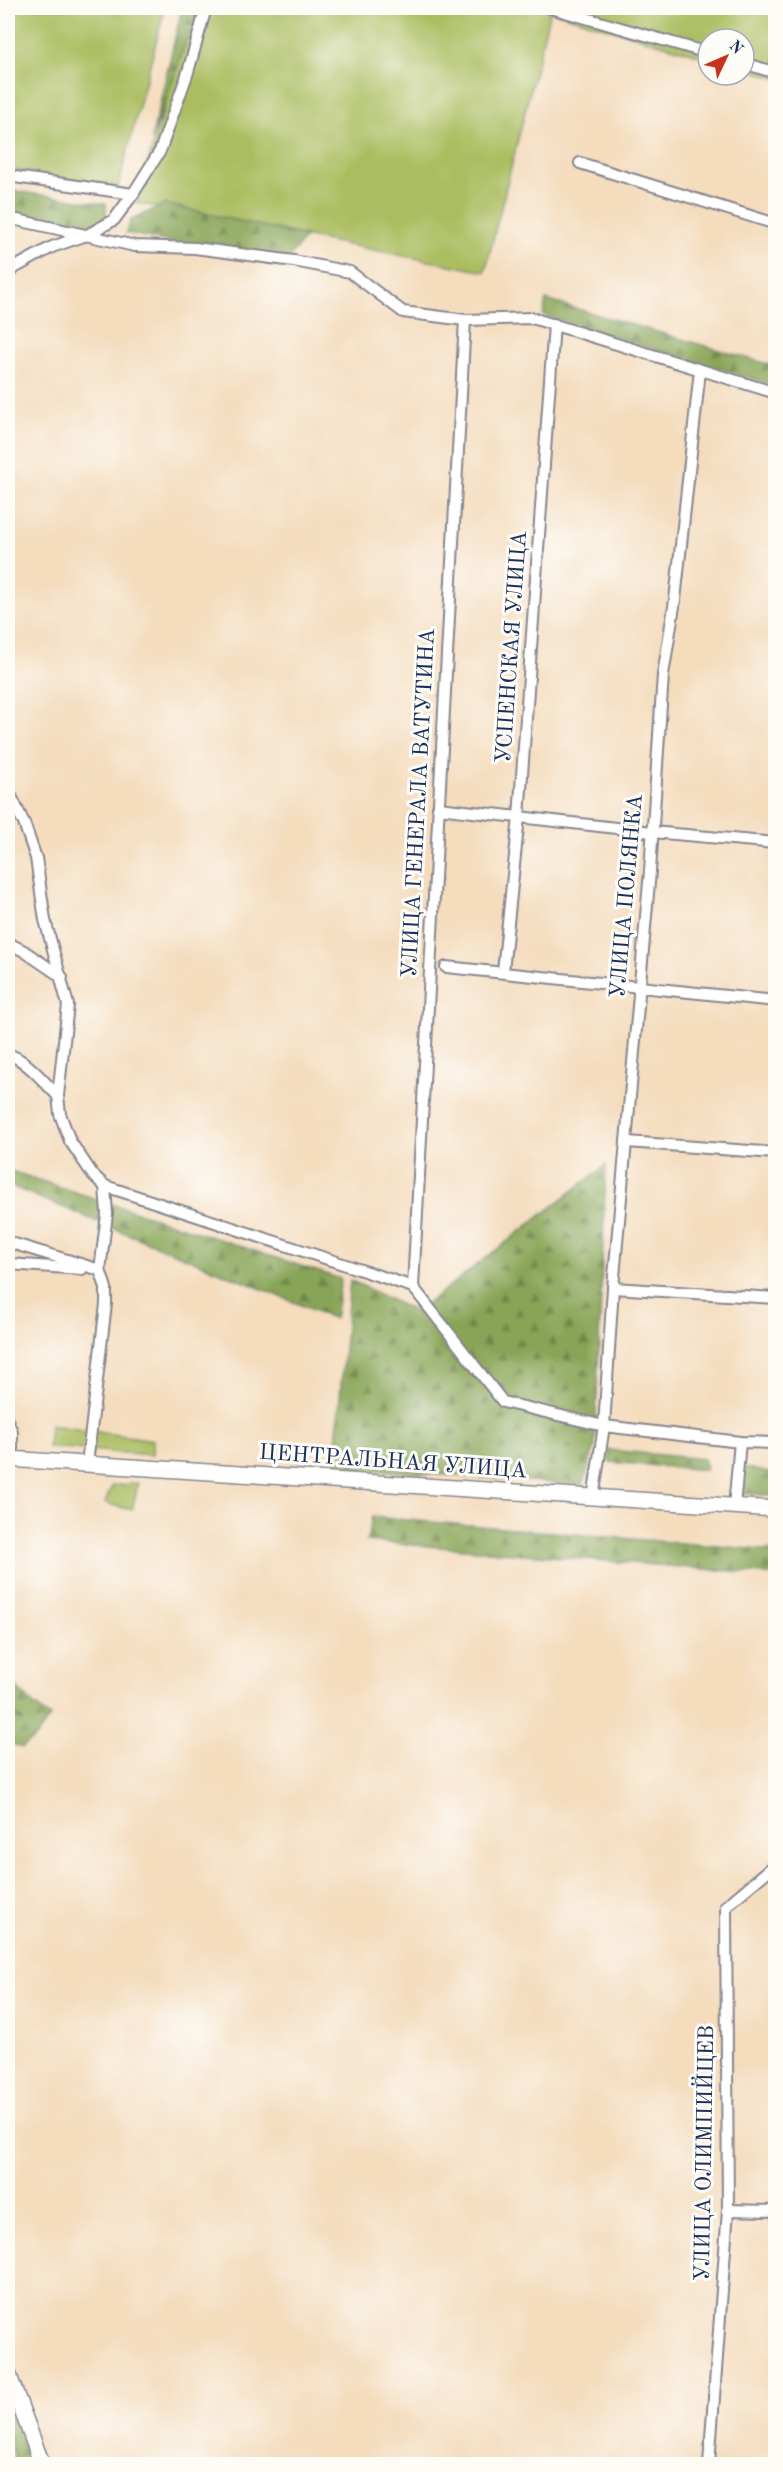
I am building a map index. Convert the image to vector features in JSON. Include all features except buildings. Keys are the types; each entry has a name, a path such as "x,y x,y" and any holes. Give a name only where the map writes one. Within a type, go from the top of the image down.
{"main road":[{"name":"ЦЕНТРАЛЬНАЯ УЛИЦА","path":"10,1459 776,1509"},
{"path":"8,2373 42,2464"}],"street":[{"path":"8,274 14,268 52,247 87,235 114,220 160,151 188,72 206,8"},
{"path":"551,8 696,50"},
{"path":"756,67 776,73"},
{"path":"580,163 776,224"},
{"path":"8,176 133,194"},
{"path":"8,218 135,246 195,248 294,261 350,272 403,312 465,320 532,318 776,393"},
{"name":"УЛИЦА ГЕНЕРАЛА ВАТУТИНА","path":"413,1287 465,320"},
{"name":"УСПЕНСКАЯ УЛИЦА","path":"502,971 519,817 554,324"},
{"name":"УЛИЦА ПОЛЯНКА","path":"593,1498 604,1426 613,1288 627,1142 663,675 675,600 700,370"},
{"path":"8,790 24,824 36,858 45,920 68,1005 58,1096 60,1114 70,1141 93,1175 105,1186 413,1287 503,1402 604,1426 740,1442 776,1443"},
{"path":"438,808 652,832 776,843"},
{"path":"8,943 62,977"},
{"path":"446,967 776,1001"},
{"path":"8,1055 12,1055 32,1070 58,1096"},
{"path":"627,1142 776,1153"},
{"path":"87,1464 106,1304 106,1288 100,1270 107,1214 105,1186"},
{"path":"8,1242 100,1270"},
{"path":"8,1264 100,1270"},
{"path":"613,1288 776,1298"},
{"path":"8,1422 12,1432 10,1459"},
{"path":"734,1507 740,1442"},
{"name":"УЛИЦА ОЛИМПИЙЦЕВ","path":"709,2464 728,2210 726,1906 776,1864"},
{"path":"728,2210 776,2211"}],"green space":[{"path":"8,8 165,8 118,187 8,169"},
{"path":"182,8 198,8 151,141"},
{"path":"193,8 775,8 775,78 756,72 756,27 696,27 696,54 550,11 485,272 136,203"},
{"path":"8,190 106,204 106,220 81,230 8,212"},
{"path":"165,204 306,236 284,265 126,233 131,220"},
{"path":"546,300 775,366 775,386 543,315"},
{"path":"606,1165 595,1445 583,1485 334,1467 350,1280 416,1312"},
{"path":"8,1170 341,1279 335,1319 8,1185"},
{"path":"50,1425 153,1440 152,1455 48,1447"},
{"path":"609,1450 704,1459 706,1470 609,1462"},
{"path":"743,1467 775,1474 775,1496 741,1493"},
{"path":"138,1483 132,1510 105,1503 112,1486"},
{"path":"372,1517 775,1551 775,1575 367,1541"},
{"path":"8,1679 50,1717 37,1736 22,1748 8,1742 8,1714 23,1721 8,1709"},
{"path":"8,2403 31,2464 17,2464 8,2442"}]}
